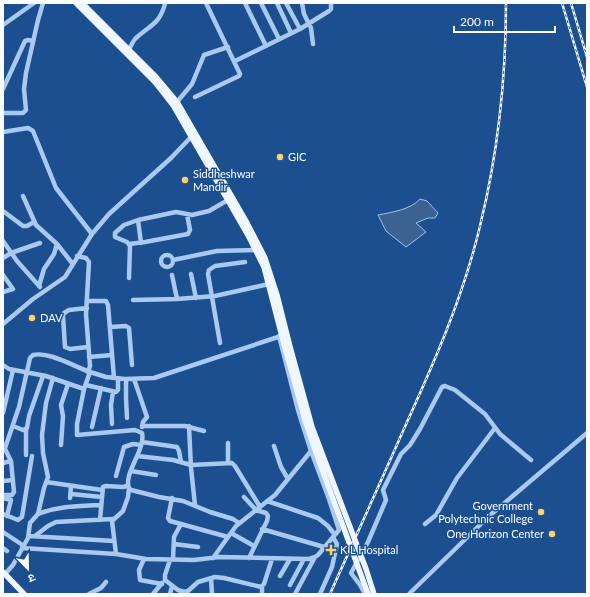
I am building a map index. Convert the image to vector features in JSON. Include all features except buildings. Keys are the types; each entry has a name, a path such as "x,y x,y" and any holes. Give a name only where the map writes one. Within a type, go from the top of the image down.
{"main road":[{"path":"76,3 155,82 173,105 191,137 247,223 265,258 276,290 283,335"},
{"path":"82,3 129,49 164,86 176,102 256,250 264,267 283,335 312,427 366,569 374,594"},
{"path":"287,344 312,441 368,594"},
{"path":"4,573 24,594"}],"street":[{"path":"3,25 34,3"},
{"path":"3,113 23,113 26,110 24,84 43,3"},
{"path":"195,97 239,76 240,74 206,3"},
{"path":"245,3 266,46"},
{"path":"261,3 279,39"},
{"path":"277,3 291,33"},
{"path":"286,3 300,29"},
{"path":"302,3 304,14 309,23 313,44"},
{"path":"235,61 300,29 329,11 331,9 331,3"},
{"path":"129,49 135,39 153,26 162,14 165,4"},
{"path":"3,89 25,41 33,41"},
{"path":"176,102 192,84 204,55 228,47"},
{"path":"3,132 28,128 33,131 56,188 92,234"},
{"path":"3,324 44,291 65,277 72,263 92,234 113,210 166,163 191,137"},
{"path":"23,196 34,222 57,244 72,263"},
{"path":"186,214 190,230 188,234 129,244 117,238 115,233 124,225 138,220 176,212 192,214 209,211 228,200"},
{"path":"3,211 23,226 27,226 34,222"},
{"path":"138,220 141,243"},
{"path":"3,240 11,253 44,291"},
{"path":"3,258 11,253 40,243"},
{"path":"39,286 44,269 54,254 57,244"},
{"path":"129,244 129,278"},
{"path":"173,260 217,251 256,250"},
{"path":"77,256 88,260 87,308 90,367 77,424 77,434 135,430 142,433"},
{"path":"220,344 208,274 210,269 215,266 245,262"},
{"path":"172,274 177,299"},
{"path":"191,274 196,298"},
{"path":"3,275 13,289 3,292"},
{"path":"133,300 212,297 269,284"},
{"path":"3,365 13,370 53,378 68,384 101,388 113,392 118,391 112,355 108,306 106,301 87,301"},
{"path":"87,308 69,310 64,313 63,316 65,347 70,349 88,347"},
{"path":"110,327 126,326 129,328 132,365"},
{"path":"3,497 14,493 14,480 11,461 4,447 13,426 31,357 34,354 53,357 89,372 116,378 154,378 283,335 298,410 339,530 315,557 295,594"},
{"path":"89,357 112,355"},
{"path":"3,413 13,370"},
{"path":"26,455 26,429 43,376"},
{"path":"4,573 13,564 29,536 30,524 38,514 48,475 43,453 42,435 46,403 53,378"},
{"path":"126,379 127,418"},
{"path":"35,536 56,522 84,522 113,519 122,512 128,497 128,480 142,444 143,422 147,417 134,379"},
{"path":"61,445 63,416 61,406 68,384"},
{"path":"365,594 351,573 368,542 386,500 383,490 389,475 398,462 401,454 410,445 420,429 441,389 445,386 455,390 485,414 503,437 530,460"},
{"path":"92,427 101,388"},
{"path":"112,424 110,405 113,392"},
{"path":"13,426 23,430 26,429"},
{"path":"142,426 189,426 204,431"},
{"path":"189,426 195,505"},
{"path":"425,524 436,515 456,478 495,428"},
{"path":"409,594 488,517 587,433"},
{"path":"228,443 228,463"},
{"path":"116,476 124,447 133,444 177,447 181,462"},
{"path":"274,446 281,467 288,479"},
{"path":"213,558 239,523 279,491 311,451"},
{"path":"3,497 11,500 5,515 18,520 22,517 32,456"},
{"path":"137,456 173,460 191,465 232,463 258,508"},
{"path":"3,463 11,461"},
{"path":"131,471 156,475"},
{"path":"3,481 14,480"},
{"path":"46,482 102,490"},
{"path":"71,486 70,496 102,497"},
{"path":"100,520 102,490 103,487 106,486 128,487 131,490 159,497 183,500 233,518 239,523"},
{"path":"244,497 268,516 249,558"},
{"path":"172,498 169,520 229,535 254,546"},
{"path":"267,501 318,518 328,526 334,536 337,544 332,567 320,594"},
{"path":"38,514 50,510 73,507 101,506"},
{"path":"113,519 112,522 116,554"},
{"path":"153,594 163,582 172,560 175,535 181,524"},
{"path":"262,529 324,547"},
{"path":"3,532 23,547 116,554 144,559 304,559 315,557"},
{"path":"29,536 114,541"},
{"path":"174,544 198,547"},
{"path":"144,559 139,570 140,580 163,582 181,591 186,592 198,582 211,578 224,578 260,588 262,587"},
{"path":"262,594 262,587 272,559"},
{"path":"280,576 290,559"},
{"path":"290,585 304,559"},
{"path":"211,578 212,594"},
{"path":"89,594 98,590 106,582"},
{"path":"170,594 172,586"}],"water":[{"path":"420,199 427,201 438,213 435,218 428,218 416,223 426,232 406,247 386,231 378,215 395,212 406,208 416,203"}],"railway":[{"path":"330,594 436,356 456,305 473,253 492,171 500,116 503,88 506,3"},
{"path":"562,3 587,87"},
{"path":"571,3 587,57"}],"place":[{"name":"GIC","path":"280,157"},
{"name":"Siddheshwar Mandir","path":"185,180"},
{"name":"DAV","path":"32,318"},
{"name":"Government Polytechnic College","path":"541,512"},
{"name":"One Horizon Center","path":"552,534"},
{"name":"K L Hospital","path":"331,550"}]}
